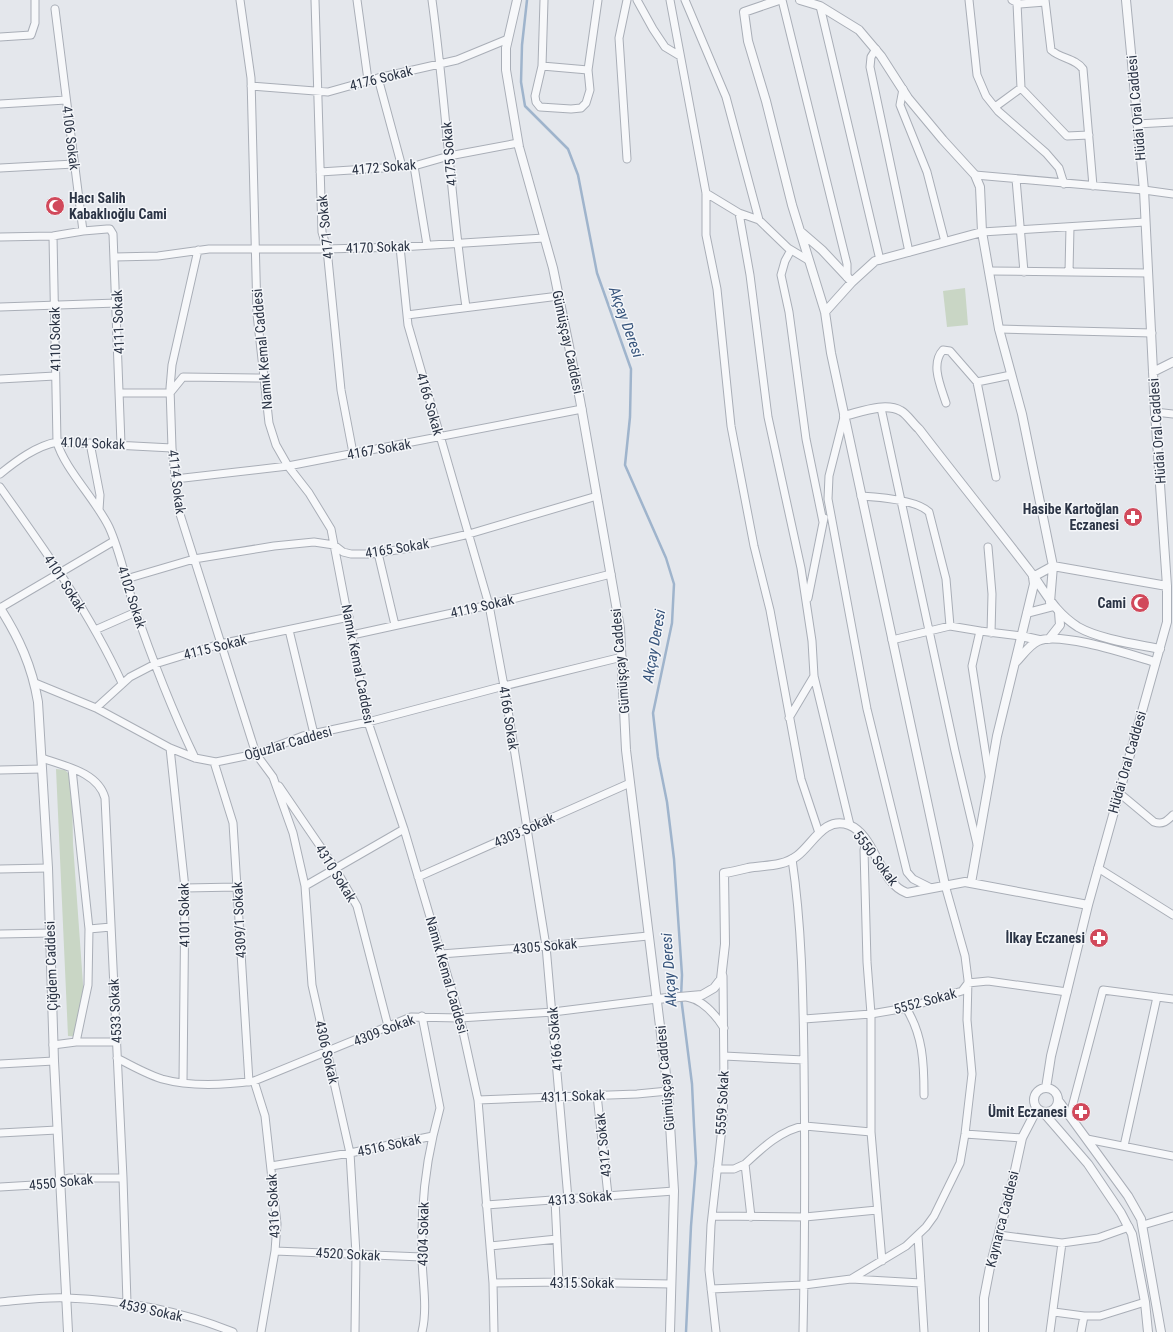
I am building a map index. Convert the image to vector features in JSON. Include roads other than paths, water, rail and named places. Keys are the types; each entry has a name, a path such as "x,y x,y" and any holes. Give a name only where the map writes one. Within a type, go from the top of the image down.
{"street":[{"path":"0,37 31,35 35,23 35,0"},
{"name":"Namık Kemal Caddesi","path":"240,0 251,86 257,314 266,408 272,434 288,466 308,493 331,529 368,722 404,829 460,1018 478,1100 493,1283 494,1332"},
{"name":"4171 Sokak","path":"315,0 322,232 327,249 342,390 353,453"},
{"path":"357,0 368,80"},
{"name":"4175 Sokak","path":"432,0 441,63 457,244 466,307"},
{"name":"Gümüşçay Caddesi","path":"517,0 506,48 506,70 518,143 559,296 582,409 620,628 626,750 668,1091 674,1191 670,1332"},
{"path":"544,0 542,66 536,102 540,107 572,109 581,108 586,103 590,90 588,70 598,0"},
{"path":"626,159 619,38 627,0"},
{"path":"637,0 653,29 666,47 680,56"},
{"path":"670,0 706,193 706,235 717,289 731,426 754,546 770,610 801,779 818,833"},
{"path":"685,0 726,97 759,220"},
{"path":"850,280 781,0 744,12 748,41 766,101 808,260 825,312 831,353 861,496 945,885 965,956 968,983 967,1020 972,1074 965,1134 956,1171 934,1216 918,1236 906,1246 851,1279"},
{"path":"800,0 820,6 859,30 876,49 903,89 943,140 975,175 980,187 982,232 999,329 1023,422 1053,566 1054,607 1079,627 1112,639 1160,649"},
{"path":"969,0 977,75 986,96 995,107 1046,153 1059,168 1064,184"},
{"name":"Hüdai Oral Caddesi","path":"1046,1088 1088,905 1118,792 1155,662 1170,622 1155,412 1152,333 1144,222 1144,190 1126,0"},
{"path":"1089,135 1067,136 1021,88 1014,1 1031,4 1045,1 1051,50 1056,55 1080,65 1084,69 1094,186"},
{"path":"820,6 880,260"},
{"name":"4106 Sokak","path":"55,9 83,232"},
{"name":"4176 Sokak","path":"251,86 328,92 368,80 457,60 508,39"},
{"path":"876,49 871,57 870,67 909,252"},
{"path":"542,66 588,70"},
{"path":"378,78 402,167"},
{"path":"995,107 1021,88"},
{"path":"903,89 900,104 927,172 945,242"},
{"path":"0,104 66,100"},
{"path":"1137,124 1173,122"},
{"name":"4172 Sokak","path":"320,172 414,166 449,156 518,143"},
{"path":"0,168 74,164"},
{"path":"414,166 426,246"},
{"path":"975,175 1144,190 1173,194"},
{"path":"1016,179 1024,272"},
{"path":"706,193 740,213 759,220 791,250 808,260"},
{"path":"740,213 750,274 768,417 800,560 812,640 814,676 850,825"},
{"path":"825,312 850,280 875,261 982,232 1144,222"},
{"path":"1069,272 1070,227"},
{"name":"4111 Sokak","path":"83,232 110,229 113,234 117,303 121,444"},
{"path":"800,231 822,250 850,280"},
{"path":"0,237 53,236 83,232"},
{"name":"4110 Sokak","path":"53,236 57,442"},
{"name":"4170 Sokak","path":"115,257 158,256 198,250 400,247 544,238"},
{"name":"4166 Sokak","path":"400,247 407,315 440,438 489,605 504,686 546,946 553,1012 568,1199"},
{"name":"4114 Sokak","path":"198,250 172,364 170,393 172,448 178,511 256,754"},
{"path":"791,250 785,261 781,275 789,312 806,439 823,522"},
{"path":"989,271 1148,273"},
{"path":"407,315 559,296"},
{"path":"0,307 117,303"},
{"path":"999,329 1152,333"},
{"path":"946,403 936,370 937,356 943,350 950,351 977,382 996,477"},
{"path":"1153,372 1173,362"},
{"path":"977,382 1011,375"},
{"path":"0,379 55,376"},
{"path":"120,393 170,393 183,377 263,378"},
{"path":"844,416 881,408 892,408 902,411 919,429 1034,577 1054,607 1060,625 1050,639"},
{"path":"881,408 978,848"},
{"name":"4167 Sokak","path":"175,479 288,466 440,438 582,409"},
{"path":"1155,412 1173,414"},
{"path":"807,604 828,499 829,476 844,416"},
{"name":"4104 Sokak","path":"0,474 34,451 47,444 57,442 121,444 172,448"},
{"name":"4102 Sokak","path":"57,442 60,452 109,527 136,612 169,702 195,758"},
{"path":"90,443 100,495 99,510"},
{"name":"4101 Sokak","path":"0,487 60,572 107,650 122,683"},
{"name":"4165 Sokak","path":"126,579 194,558 274,546 314,542 334,545 343,552 351,554 378,553 409,548 469,534 597,496"},
{"path":"861,496 888,497 901,502 917,505 925,508 929,512 946,579 950,626"},
{"path":"828,499 867,709 907,872 913,879 932,888"},
{"path":"0,608 114,541"},
{"path":"988,547 992,594 991,633"},
{"path":"378,553 395,625"},
{"path":"1034,577 1053,566 1167,586"},
{"name":"4119 Sokak","path":"352,635 489,605 611,574"},
{"path":"971,882 997,736 1034,584 1034,577"},
{"path":"1027,613 1054,607"},
{"name":"Çiğdem Caddesi","path":"0,608 19,638 31,666 35,683 42,758 48,868 59,1181 68,1332"},
{"path":"95,630 136,612"},
{"name":"4115 Sokak","path":"96,708 130,677 156,664 220,644 349,617"},
{"path":"892,640 950,626 1039,640 1056,638 1105,647 1155,662"},
{"path":"289,630 314,734"},
{"path":"980,631 972,666 989,780"},
{"path":"1014,664 1029,647 1039,640"},
{"name":"Oğuzlar Caddesi","path":"35,683 96,708 170,748 195,758 214,762 256,754 314,734 368,722 622,657"},
{"path":"790,718 814,676"},
{"name":"4101 Sokak","path":"170,748 185,888 183,1082"},
{"name":"4310 Sokak","path":"256,754 335,868 357,906 388,1026"},
{"name":"4533 Sokak","path":"42,758 72,769 92,779 103,790 105,798 123,1178 127,1303"},
{"name":"4309/1 Sokak","path":"214,762 233,823 252,1081"},
{"path":"0,770 42,769"},
{"path":"72,769 89,929 88,986 76,1042"},
{"name":"4310 Sokak","path":"273,777 293,833 304,886"},
{"name":"4303 Sokak","path":"418,877 630,784"},
{"path":"1118,792 1154,822 1160,824 1167,822 1173,815"},
{"name":"5550 Sokak","path":"724,873 774,865 792,859 798,855 818,833 830,826 843,824 850,825 860,834 898,888 907,893 958,882 971,882 1088,905"},
{"path":"304,886 404,829"},
{"path":"866,841 864,850 867,962 871,1014 871,1132 882,1261"},
{"path":"792,859 799,904 804,1019 805,1217 803,1332"},
{"path":"0,869 48,868"},
{"path":"1098,868 1173,915"},
{"name":"5559 Sokak","path":"716,1332 709,1270 712,1216 723,1119 723,976 725,944 724,873"},
{"name":"4306 Sokak","path":"304,886 312,985 350,1153 356,1254 355,1332"},
{"path":"185,888 237,887"},
{"path":"89,929 111,927"},
{"path":"0,934 51,933"},
{"name":"4305 Sokak","path":"441,954 648,936"},
{"name":"4309 Sokak","path":"117,1058 149,1074 183,1082 216,1084 252,1081 411,1017 422,1016 460,1018 553,1012 702,995 709,992 723,976"},
{"name":"5552 Sokak","path":"804,1019 871,1014 906,1008 962,991 968,983 988,981 1067,992"},
{"path":"1070,1115 1103,990 1173,999"},
{"name":"4309 Sokak","path":"686,997 697,1000 704,1005 715,1015 724,1028"},
{"path":"1124,1146 1157,997"},
{"path":"906,1008 914,1020 920,1037 924,1060 924,1095"},
{"name":"4516 Sokak","path":"271,1166 350,1153 433,1136 440,1108 422,1016"},
{"path":"54,1045 76,1042 116,1042"},
{"path":"724,1056 804,1060"},
{"path":"0,1064 54,1061"},
{"name":"4316 Sokak","path":"252,1081 265,1116 277,1224 275,1251 261,1332"},
{"path":"1148,1332 1132,1234 1121,1213 1088,1164 1034,1103 1034,1098 1037,1092 1046,1088 1054,1091 1058,1100 1128,1196 1143,1225 1161,1332"},
{"name":"4311 Sokak","path":"478,1100 597,1096 668,1091"},
{"name":"4312 Sokak","path":"597,1096 608,1195"},
{"path":"1040,1111 1049,1112 1055,1109 1058,1100"},
{"name":"Kaynarca Caddesi","path":"984,1332 984,1298 1022,1138 1040,1111"},
{"path":"717,1169 734,1169 745,1164 774,1140 795,1128 805,1126 871,1132"},
{"path":"0,1133 57,1130"},
{"path":"965,1134 1022,1138"},
{"name":"4304 Sokak","path":"422,1332 424,1295 422,1223 425,1186 433,1136"},
{"path":"1087,1139 1173,1156"},
{"path":"745,1164 750,1217"},
{"name":"4550 Sokak","path":"0,1187 51,1184 69,1178 123,1178"},
{"name":"4313 Sokak","path":"486,1204 674,1191"},
{"path":"554,1200 559,1282"},
{"path":"712,1216 805,1217 877,1210"},
{"path":"1143,1225 1173,1216"},
{"path":"999,1235 1062,1243 1098,1238 1129,1227"},
{"path":"918,1236 924,1332"},
{"path":"490,1246 557,1239"},
{"path":"1050,1332 1054,1312 1062,1243"},
{"name":"4520 Sokak","path":"275,1251 422,1257"},
{"path":"711,1289 804,1285 851,1279 921,1283"},
{"name":"4315 Sokak","path":"493,1283 559,1282 671,1284"},
{"name":"4539 Sokak","path":"0,1302 66,1298 127,1303 214,1324 233,1332"},
{"path":"1054,1312 1084,1316 1100,1316 1144,1302"},
{"path":"1081,1332 1084,1316"},
{"path":"213,1332 214,1324"}],"waterway":[{"name":"Akçay Deresi","path":"527,0 522,45 521,82 525,106 568,149 578,175 597,273 631,369 630,417 625,465 666,558 674,584 672,623 653,713 658,757 667,802 674,859 682,975 681,997 692,1084 696,1163 691,1226 686,1332"}],"place":[{"name":"Hacı Salih Kabaklıoğlu Cami","path":"55,206"},
{"name":"Hasibe Kartoğlan Eczanesi","path":"1133,517"},
{"name":"Cami","path":"1140,603"},
{"name":"İlkay Eczanesi","path":"1099,938"},
{"name":"Ümit Eczanesi","path":"1081,1112"}]}
